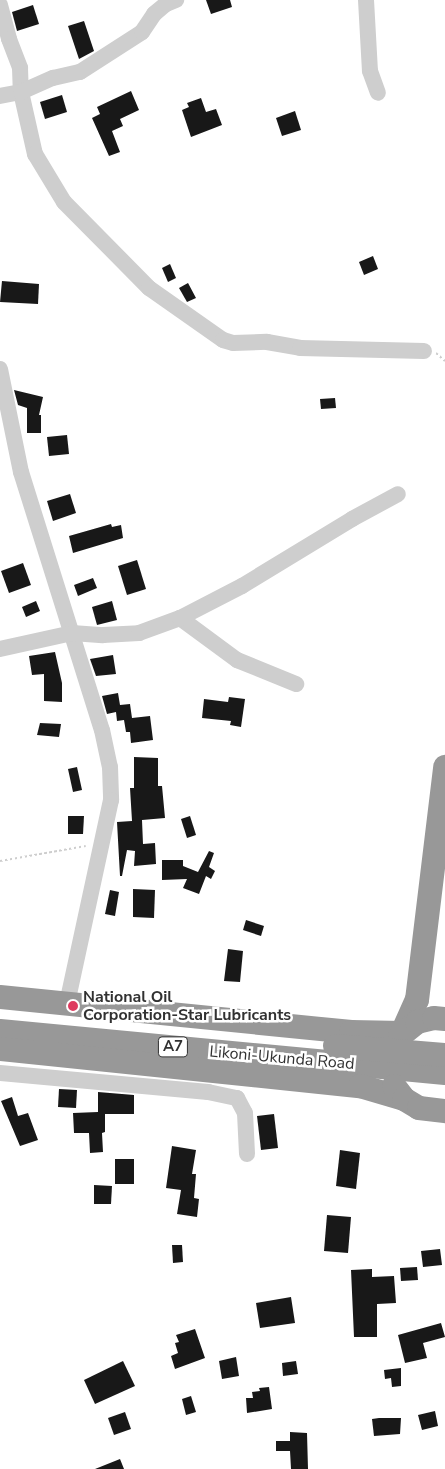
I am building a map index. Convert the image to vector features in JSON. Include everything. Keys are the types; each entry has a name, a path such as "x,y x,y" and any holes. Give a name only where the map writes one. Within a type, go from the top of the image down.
{"highway":[{"path":"404,1099 393,1084 389,1066 392,1048 402,1033 417,1000 445,767"},
{"path":"0,997 350,1032 402,1033 417,1022 434,1018 445,1019"},
{"name":"Likoni-Ukunda Road","path":"0,1016 445,1055"},
{"name":"Likoni-Ukunda Road","path":"0,1031 445,1073"},
{"path":"0,1049 360,1086 404,1099 428,1111 445,1111"}],"street":[{"path":"0,96 21,92 53,78 80,72 142,32 154,14 176,0"},
{"path":"366,0 370,71 378,93"},
{"path":"0,5 9,39 20,68 21,92 35,154 64,202 149,288 223,340 237,344 267,342 300,348 424,351"},
{"path":"0,369 21,472 102,730 110,767 111,800 66,1004"},
{"path":"0,649 72,633 103,635 139,633 180,618 242,586 352,519 398,494"},
{"path":"180,618 237,660 296,684"},
{"path":"0,1073 208,1092 237,1098 245,1113 247,1154"}],"path":[{"path":"0,861 101,844"}],"building":[{"path":"206,0 230,0 232,7 211,14"},
{"path":"33,5 39,24 17,31 12,12"},
{"path":"84,21 94,51 79,59 68,26"},
{"path":"131,91 139,110 120,119 123,126 112,131 120,152 109,156 92,118 100,114 97,107"},
{"path":"62,95 67,112 45,119 40,102"},
{"path":"201,98 206,112 216,109 222,125 191,137 182,110 189,107 187,103"},
{"path":"295,111 301,130 282,136 276,118"},
{"path":"373,256 378,269 364,275 359,262"},
{"path":"170,264 176,278 168,282 162,268"},
{"path":"2,281 39,284 38,304 0,302"},
{"path":"188,283 196,298 187,302 179,288"},
{"path":"14,390 43,397 39,415 41,415 41,433 27,433 27,408 18,405"},
{"path":"335,398 336,408 321,409 320,399"},
{"path":"67,435 69,454 49,456 47,437"},
{"path":"70,494 76,513 53,521 47,501"},
{"path":"111,524 112,527 121,525 123,538 73,553 69,536"},
{"path":"137,560 146,589 127,595 118,566"},
{"path":"23,563 31,585 9,593 1,571"},
{"path":"93,578 97,588 78,596 74,585"},
{"path":"36,601 40,611 26,617 22,607"},
{"path":"112,601 117,620 97,625 92,607"},
{"path":"55,652 62,683 62,702 44,701 44,674 32,675 29,656"},
{"path":"113,655 116,674 96,676 90,659"},
{"path":"118,693 120,705 130,704 132,718 150,716 153,740 131,743 130,732 126,732 124,720 117,721 116,712 107,714 102,696"},
{"path":"229,697 245,699 241,727 230,725 231,721 202,718 204,699 228,702"},
{"path":"40,723 61,724 59,737 37,735"},
{"path":"134,757 158,758 158,786 162,786 165,818 142,820 143,844 155,843 156,864 134,866 135,851 127,850 122,876 120,876 117,822 132,821 130,788 134,788"},
{"path":"77,767 82,790 73,792 68,769"},
{"path":"68,816 84,816 83,834 68,834"},
{"path":"190,816 196,835 187,838 181,819"},
{"path":"209,851 214,853 209,867 215,871 211,879 206,876 199,894 183,888 187,879 162,880 162,860 183,860 183,866 198,872"},
{"path":"133,889 155,890 154,918 133,917"},
{"path":"110,890 119,892 115,916 105,914"},
{"path":"246,920 264,926 261,936 243,930"},
{"path":"228,949 243,951 240,982 224,981"},
{"path":"59,1089 77,1090 76,1108 58,1107"},
{"path":"98,1092 134,1095 134,1114 105,1114 105,1132 102,1133 103,1152 90,1153 89,1133 74,1133 73,1113 98,1112"},
{"path":"12,1097 18,1116 28,1113 38,1140 20,1146 1,1101"},
{"path":"274,1114 278,1148 261,1150 257,1116"},
{"path":"172,1146 196,1150 192,1174 196,1174 194,1198 199,1199 197,1217 177,1214 181,1190 166,1188"},
{"path":"340,1150 360,1153 356,1189 336,1186"},
{"path":"115,1159 134,1159 134,1184 115,1184"},
{"path":"94,1185 112,1186 111,1204 94,1204"},
{"path":"327,1215 351,1217 348,1253 324,1251"},
{"path":"172,1245 182,1245 183,1262 173,1263"},
{"path":"440,1249 442,1265 423,1267 421,1251"},
{"path":"417,1267 418,1280 401,1281 400,1268"},
{"path":"372,1269 372,1277 394,1276 396,1303 377,1304 377,1337 354,1337 351,1270"},
{"path":"291,1297 295,1323 260,1328 256,1303"},
{"path":"441,1323 445,1337 423,1343 427,1358 405,1363 398,1335"},
{"path":"195,1329 205,1358 175,1369 171,1356 178,1353 175,1343 179,1342 176,1335"},
{"path":"236,1357 239,1376 222,1379 219,1361"},
{"path":"123,1361 135,1386 95,1404 84,1380"},
{"path":"296,1361 298,1374 283,1376 282,1363"},
{"path":"401,1368 401,1386 392,1387 391,1378 385,1379 384,1370"},
{"path":"269,1387 272,1409 247,1413 246,1398 253,1398 252,1392 260,1391 259,1388"},
{"path":"191,1396 196,1412 186,1415 182,1399"},
{"path":"435,1411 438,1426 422,1430 418,1415"},
{"path":"125,1412 131,1429 114,1435 108,1418"},
{"path":"401,1418 400,1434 374,1436 372,1419"},
{"path":"290,1432 307,1433 308,1469 291,1469 290,1451 276,1451 276,1441 290,1441"},
{"path":"120,1459 124,1469 95,1469"}],"place":[{"name":"National Oil Corporation-Star Lubricants","path":"73,1006"}]}
